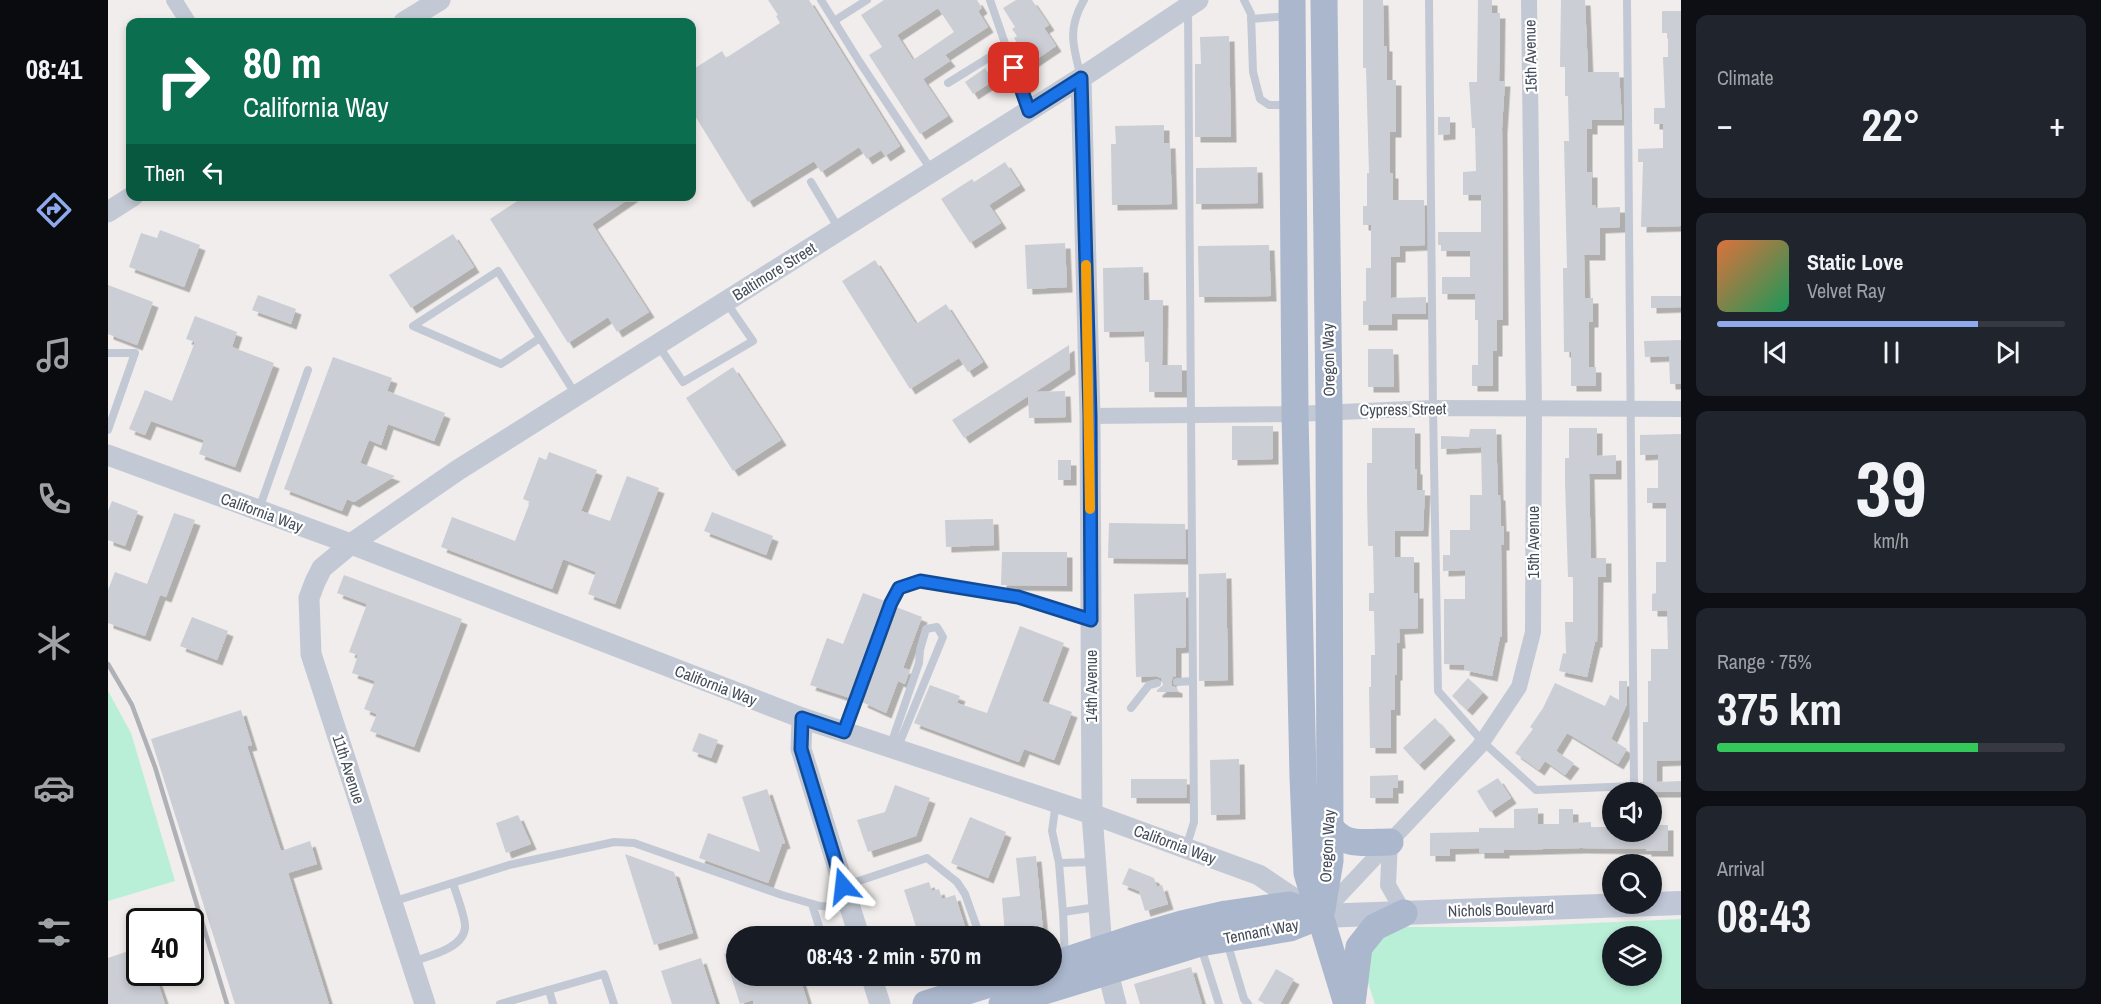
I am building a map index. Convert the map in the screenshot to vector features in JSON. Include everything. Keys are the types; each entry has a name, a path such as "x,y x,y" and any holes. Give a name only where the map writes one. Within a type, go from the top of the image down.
{"main road":[{"name":"Oregon Way","path":"1320,916 1330,861 1329,411 1324,0"},
{"name":"Oregon Way","path":"1292,8 1295,414 1303,777 1307,873 1320,916"},
{"path":"1329,824 1339,838 1350,841 1390,842"},
{"name":"Nichols Boulevard","path":"1320,916 1681,903"},
{"name":"Tennant Way","path":"926,1004 1003,990 1104,960 1182,924 1226,914 1289,905 1320,916"},
{"path":"1352,1004 1359,947 1375,927 1404,913"},
{"path":"1320,916 1347,1004"},
{"name":"Tennant Way","path":"1062,963 1104,960 1226,937 1290,928 1320,916"}],"street":[{"path":"174,0 185,18"},
{"path":"411,18 440,0"},
{"name":"15th Avenue","path":"1320,916 1483,742 1519,687 1533,632 1534,409 1529,0"},
{"name":"Baltimore Street","path":"351,544 458,470 1081,78 1193,3"},
{"name":"14th Avenue","path":"1081,78 1090,416 1092,814 1104,960 1116,1004"},
{"path":"108,212 126,200"},
{"name":"Cypress Street","path":"1090,416 1295,414 1433,408 1681,409"},
{"name":"California Way","path":"108,455 351,544 802,718 1092,814 1259,875 1320,916"},
{"name":"11th Avenue","path":"351,544 322,568 309,598 311,654 425,1004"},
{"path":"802,718 801,749 856,926"},
{"path":"1390,842 1388,885 1404,913"},
{"path":"874,986 880,1004"}],"lane":[{"path":"821,0 933,171"},
{"path":"834,21 867,0"},
{"path":"990,0 1029,111"},
{"path":"1081,78 1073,46 1072,31 1075,15 1084,0"},
{"path":"1244,0 1251,14 1252,72 1260,99 1269,105 1293,104"},
{"path":"1429,0 1438,691 1483,742 1536,789 1634,786 1627,0"},
{"path":"1186,848 1194,822 1191,415 1193,3"},
{"path":"1251,19 1292,8"},
{"path":"948,83 1006,47"},
{"path":"811,182 840,230"},
{"path":"540,338 501,364 413,326 498,271 540,338 576,396"},
{"path":"658,345 682,382 753,341 726,302"},
{"path":"108,353 135,353 108,430"},
{"path":"258,511 308,370"},
{"path":"844,732 891,603 899,588 920,581 1018,597 1091,620"},
{"path":"937,627 943,637 893,748 919,663 926,629 937,627"},
{"path":"1177,682 1193,681"},
{"path":"1131,708 1149,685 1156,683"},
{"path":"1056,802 1052,831 1059,863 1063,912 1062,926"},
{"path":"392,902 509,865 614,843 634,843 812,904 850,907"},
{"path":"843,886 927,858 957,882 965,894 976,926"},
{"path":"1059,863 1095,862"},
{"path":"412,963 446,949 462,937 465,927 453,883"},
{"path":"812,904 819,926"},
{"path":"1063,912 1098,907"},
{"path":"1226,937 1244,999 1248,1004"},
{"path":"1200,943 1219,1004"},
{"path":"500,1004 604,974 614,1004"},
{"path":"549,990 553,1004"}],"green space":[{"path":"108,691 131,733 175,881 108,901"},
{"path":"1681,919 1681,1004 1375,1004 1365,973 1373,935 1389,927 1507,927"}],"building":[{"path":"768,0 809,0 900,146 885,156 881,150 867,159 859,147 821,172 814,161 748,202 696,118 696,67 722,51 726,58 780,23 776,16 778,15"},
{"path":"884,0 977,0 982,8 978,11 988,27 945,55 950,61 923,79 948,116 920,134 869,55 882,47 861,15","holes":["938,8 954,32 913,60 897,35"]},
{"path":"1016,0 1032,0 1049,25 1044,28 1056,46 1025,67 1017,54 1022,51 1014,38 1017,36 1012,29 1015,27 1003,8"},
{"path":"1363,0 1383,0 1387,80 1396,80 1396,132 1390,132 1390,173 1393,173 1393,200 1424,200 1425,245 1400,246 1400,257 1391,257 1391,298 1426,297 1426,314 1392,314 1392,325 1363,325 1366,268 1371,268 1371,225 1363,225 1363,206 1367,206 1367,173 1369,173 1366,68 1363,68"},
{"path":"1478,0 1492,0 1492,13 1500,13 1499,81 1505,81 1502,128 1503,320 1497,320 1497,351 1493,351 1493,386 1472,386 1472,365 1478,365 1478,320 1475,320 1475,294 1442,294 1442,277 1470,277 1470,251 1441,251 1441,245 1438,245 1438,232 1481,232 1481,195 1463,195 1463,172 1476,171 1475,128 1472,128 1469,82 1477,82"},
{"path":"1561,0 1585,0 1588,72 1619,72 1622,120 1592,120 1592,129 1587,129 1587,172 1592,172 1592,205 1596,205 1596,208 1620,207 1620,227 1600,228 1600,255 1584,255 1585,298 1593,298 1593,322 1589,322 1589,367 1596,367 1596,386 1571,386 1571,352 1564,352 1563,268 1567,268 1564,141 1569,141 1565,67 1560,67"},
{"path":"1662,11 1681,11 1681,226 1641,227 1643,162 1638,162 1638,149 1663,148 1663,124 1654,124 1654,108 1665,108 1663,57 1668,57 1668,33 1662,33"},
{"path":"1229,36 1231,137 1195,137 1195,64 1201,64 1200,37"},
{"path":"985,68 993,81 973,94 965,82"},
{"path":"1438,117 1450,117 1450,134 1438,135"},
{"path":"1164,125 1164,143 1170,143 1172,204 1112,205 1111,144 1116,144 1115,126"},
{"path":"1005,162 1020,185 989,205 1001,223 970,243 941,199"},
{"path":"1257,167 1258,203 1196,204 1196,168"},
{"path":"517,201 626,201 592,224 649,312 617,332 608,317 568,343 490,219"},
{"path":"160,230 200,245 184,287 129,267 141,233 157,238"},
{"path":"453,234 474,267 411,308 389,275"},
{"path":"1065,243 1067,287 1027,289 1025,245"},
{"path":"1269,245 1271,296 1199,297 1198,246"},
{"path":"875,260 916,324 946,304 983,362 968,372 959,358 910,389 842,281"},
{"path":"1143,267 1144,300 1163,300 1162,365 1182,365 1182,392 1149,392 1149,362 1145,362 1144,331 1104,332 1103,268"},
{"path":"108,285 153,302 137,345 108,334"},
{"path":"258,295 296,309 291,324 252,310"},
{"path":"1651,296 1681,296 1681,307 1651,308"},
{"path":"195,316 237,332 232,347 274,363 235,467 199,454 204,440 151,421 145,435 129,429 145,390 172,401 195,342 186,339"},
{"path":"1681,340 1681,384 1670,384 1669,356 1645,357 1644,341"},
{"path":"1069,345 1070,369 1035,392 1065,391 1066,417 1029,418 1028,396 964,438 952,420"},
{"path":"1368,349 1393,349 1394,387 1368,387"},
{"path":"333,357 392,378 387,391 445,413 434,441 388,424 381,445 369,440 360,463 395,476 354,502 347,499 342,511 284,489"},
{"path":"733,367 781,440 733,471 686,398"},
{"path":"1232,426 1273,426 1273,459 1232,460"},
{"path":"1372,428 1415,428 1417,490 1425,490 1423,531 1395,531 1395,557 1414,557 1414,593 1418,593 1418,628 1399,629 1395,710 1391,710 1391,748 1370,748 1369,687 1371,687 1371,655 1375,655 1374,611 1369,611 1369,593 1374,593 1373,546 1368,546 1367,463 1372,463"},
{"path":"1569,428 1597,428 1597,456 1616,455 1616,474 1589,474 1591,558 1606,558 1606,577 1598,577 1597,642 1595,642 1587,677 1559,671 1563,653 1566,654 1565,622 1573,622 1573,577 1568,577 1565,482 1565,458 1569,458"},
{"path":"1470,429 1496,429 1498,495 1500,495 1501,526 1504,526 1504,545 1501,545 1502,637 1500,637 1492,676 1464,670 1465,665 1444,664 1444,599 1465,599 1465,570 1443,571 1443,555 1450,555 1450,530 1470,530 1470,495 1482,495 1481,447 1441,449 1441,436 1469,437"},
{"path":"1681,434 1681,760 1657,761 1657,782 1643,782 1643,722 1648,722 1651,649 1668,649 1667,611 1652,611 1652,594 1656,593 1656,562 1666,562 1666,503 1647,503 1647,488 1658,488 1658,454 1640,455 1640,435"},
{"path":"549,452 597,470 581,511 610,521 627,476 659,488 615,604 588,594 596,572 563,559 552,589 441,547 452,517 515,541 530,502 523,499 539,457 546,460"},
{"path":"1058,460 1071,460 1071,480 1058,480"},
{"path":"112,501 138,511 125,546 108,540 108,511"},
{"path":"712,512 773,536 766,555 704,531"},
{"path":"174,513 195,520 166,597 160,595 145,636 108,623 108,590 115,572 147,584"},
{"path":"993,519 994,545 946,547 945,520"},
{"path":"1109,523 1185,524 1186,559 1108,558"},
{"path":"1002,552 1067,552 1067,586 1001,585"},
{"path":"1226,573 1228,680 1199,681 1199,574"},
{"path":"344,575 462,619 414,747 370,731 377,714 364,709 375,681 352,673 358,655 349,652 367,604 337,593"},
{"path":"1186,592 1186,647 1176,648 1176,676 1171,682 1172,686 1177,688 1177,692 1157,692 1163,685 1161,678 1136,677 1134,594"},
{"path":"863,593 885,601 850,698 810,685 827,638 843,644"},
{"path":"896,607 922,617 903,668 910,670 905,684 898,681 886,713 862,702"},
{"path":"192,617 228,631 217,660 180,646"},
{"path":"1020,626 1064,643 1042,701 1072,712 1054,760 1024,749 1019,762 914,723 930,685 960,696 957,703 987,713"},
{"path":"1468,678 1483,692 1467,710 1452,696"},
{"path":"1619,681 1627,681 1627,704 1611,739 1627,749 1618,764 1567,733 1556,751 1574,763 1565,775 1545,761 1539,770 1515,753 1533,729 1530,727 1543,708 1555,683 1605,706 1610,695 1619,700"},
{"path":"241,710 252,745 247,746 281,851 310,841 317,864 288,873 329,1004 235,1004 151,739"},
{"path":"1435,718 1450,735 1419,765 1403,748"},
{"path":"699,733 718,740 711,758 692,751"},
{"path":"1239,759 1240,814 1211,815 1210,760"},
{"path":"1398,775 1398,788 1393,788 1393,798 1370,798 1370,776"},
{"path":"1498,778 1511,798 1490,812 1477,791"},
{"path":"1131,779 1187,779 1186,798 1131,798"},
{"path":"1681,781 1681,792 1662,792 1662,782 1657,782"},
{"path":"895,785 930,798 916,836 868,852 857,820 885,812"},
{"path":"767,789 785,843 782,844 768,883 699,858 708,833 760,852 742,797"},
{"path":"1538,808 1538,824 1559,824 1559,809 1573,809 1573,823 1591,822 1591,827 1602,827 1602,842 1662,842 1662,825 1668,825 1668,851 1581,848 1479,853 1479,848 1450,849 1450,856 1430,856 1430,833 1479,832 1479,828 1514,828 1514,809"},
{"path":"518,815 531,844 506,853 496,823"},
{"path":"970,817 1006,832 988,878 951,863"},
{"path":"625,854 674,872 693,933 654,945"},
{"path":"1036,856 1043,926 1004,926 1002,898 1020,896 1016,858"},
{"path":"1129,868 1154,878 1157,887 1162,885 1168,904 1145,911 1139,891 1122,884"},
{"path":"929,882 932,891 939,889 942,899 955,895 965,926 916,926 904,890"},
{"path":"126,952 126,986 159,986 165,1004 108,1004 108,958"},
{"path":"701,958 716,1004 672,1004 661,971"},
{"path":"1191,967 1202,1004 1140,1004 1134,984"},
{"path":"1276,969 1294,979 1280,1004 1265,1004 1258,1000"},
{"path":"734,986 802,986 808,1004 753,1004 753,1000 740,1004"}],"railway":[{"path":"108,664 132,705 155,767 227,1004"}],"slow traffic":[{"path":"1086,265 1090,509"}],"route":[{"path":"843,886 801,749 802,718 844,732 891,603 899,588 920,581 1018,597 1091,620 1090,416 1081,78 1029,111 1014,68"}]}
